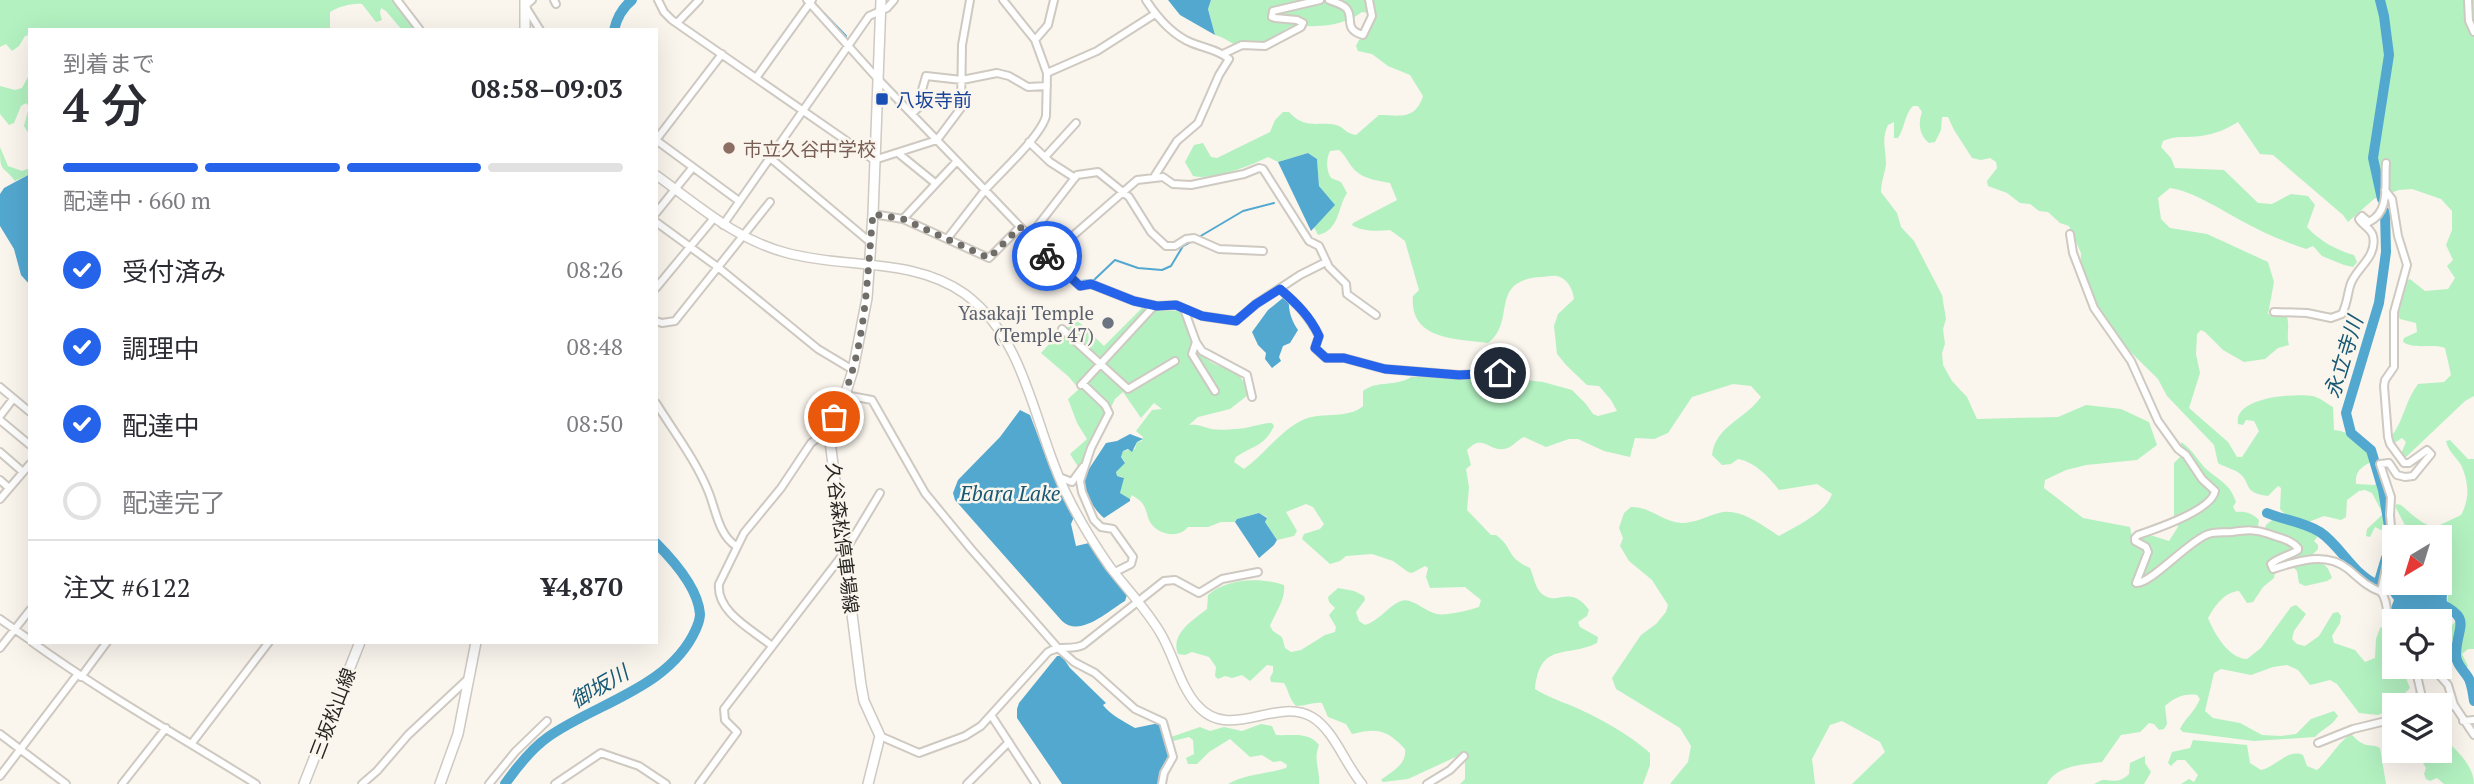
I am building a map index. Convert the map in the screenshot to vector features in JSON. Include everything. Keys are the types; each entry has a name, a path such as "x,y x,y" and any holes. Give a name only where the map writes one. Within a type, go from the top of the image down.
{"main road":[{"name":"久谷森松停車場線","path":"880,736 864,701 861,685 829,433 845,395 864,312 873,214 881,0"},
{"path":"525,28 527,2"},
{"name":"三坂松山線","path":"304,784 359,644"},
{"path":"440,784 453,752 476,644"},
{"path":"868,784 880,736"}],"street":[{"path":"397,0 418,28"},
{"path":"658,0 664,12 677,23 874,160 937,140 961,108 962,45 970,0"},
{"path":"677,23 699,0"},
{"path":"723,225 869,16 887,8 894,0"},
{"path":"947,239 985,190 1045,122 1047,73 1035,40 1003,0"},
{"path":"1035,40 1048,25 1055,0"},
{"path":"1146,0 1155,14 1188,41 1229,58 1198,123 1177,141 1154,177"},
{"path":"1223,54 1242,45 1265,46 1301,27 1303,23 1297,20 1272,17 1273,11 1320,0"},
{"path":"1329,0 1345,7 1349,13 1350,26 1354,32 1363,35 1372,16 1369,0"},
{"path":"2468,0 2469,22 2474,32"},
{"path":"757,78 809,1 877,78 1029,237 1080,286 1091,284 1134,301 1154,306 1176,305 1202,316 1236,321 1256,304 1300,275 1326,262"},
{"path":"527,2 539,28"},
{"path":"1047,73 1097,51 1155,14"},
{"path":"658,137 722,54"},
{"path":"912,114 923,103 922,90 926,76 962,79 997,73 1009,76 1028,87 1047,86"},
{"path":"1045,157 1076,123"},
{"path":"658,141 739,201"},
{"path":"1029,142 1045,157 1075,177"},
{"path":"898,153 935,183"},
{"path":"769,157 870,242"},
{"path":"903,219 957,161"},
{"path":"2274,312 2307,313 2331,318 2342,314 2348,301 2350,286 2369,257 2373,244 2372,232 2362,225 2359,219 2362,216 2369,222 2380,214 2384,204 2386,163"},
{"path":"658,211 693,167"},
{"path":"1051,259 1137,180 1163,177 1173,184 1191,185 1244,174 1259,168 1263,169 1309,241 1319,246 1326,262 1346,284 1350,298 1376,315"},
{"path":"1029,237 1075,177 1098,172 1122,191 1151,232 1166,246 1175,246 1186,239 1196,238 1219,248 1263,251"},
{"path":"658,176 743,237 790,254 909,271 954,287 967,295 991,319 1015,358 1059,477 1090,536 1162,635 1192,697 1203,710 1216,719 1235,721 1282,711 1308,715 1320,723 1330,735 1349,768 1362,784"},
{"path":"2381,592 2392,538 2391,498 2381,464 2389,463 2397,475 2410,478 2431,454 2427,450 2409,463 2404,463 2388,437 2384,386 2394,367 2394,313 2407,265 2398,236 2392,199 2385,190"},
{"path":"658,322 675,321 770,202"},
{"path":"873,214 903,219 989,258 1020,227"},
{"path":"658,286 714,218"},
{"path":"658,223 719,268 818,349 852,370"},
{"path":"2070,234 2073,253 2094,308 2131,361 2158,421 2202,479 2216,491 2211,501 2181,520 2135,538 2148,552 2136,583 2151,578 2172,558 2203,536 2217,531 2251,529 2291,541 2298,548 2271,564 2273,569 2286,563 2319,558 2341,564 2366,585 2381,592 2387,609"},
{"path":"1280,289 1301,307 1319,336 1315,348 1326,358 1344,358 1385,369 1459,375 1500,373"},
{"path":"1115,572 1131,564 1133,557 1113,529 1101,527 1094,520 1080,486 1091,448 1109,413 1105,405 1082,385 1154,306"},
{"path":"1184,309 1196,342 1207,355 1247,375 1252,397"},
{"path":"1062,329 1129,389 1175,361"},
{"path":"1196,342 1192,354 1215,391"},
{"path":"0,387 28,410"},
{"path":"845,395 872,400 925,492 971,550 1057,647 1074,662 1096,673 1135,709 1163,722 1173,757 1164,773 1162,784"},
{"path":"13,399 0,418 28,443"},
{"path":"658,406 704,481 720,525 730,542 736,546"},
{"path":"772,646 728,610 720,598 719,584 736,546 781,488 811,443 829,433"},
{"path":"0,452 23,472"},
{"path":"1059,477 1072,482 1087,463"},
{"path":"0,499 28,466"},
{"path":"0,480 9,488"},
{"path":"699,784 737,732 725,720 724,709 845,553 880,493"},
{"path":"880,736 914,753 925,753 974,730 1048,652 1057,647 1077,648 1083,645 1137,601 1170,579 1199,593 1222,579 1258,572"},
{"path":"0,648 28,613"},
{"path":"0,619 28,639"},
{"path":"35,644 79,676 256,784"},
{"path":"0,776 105,644"},
{"path":"192,743 266,644"},
{"path":"362,784 377,771 408,734 470,677"},
{"path":"2443,679 2448,685 2454,705 2474,735"},
{"path":"991,715 1036,784"},
{"path":"2463,721 2474,720"},
{"path":"489,784 515,752 547,721"},
{"path":"2318,743 2353,729 2382,722"},
{"path":"122,784 166,728"},
{"path":"0,734 66,784"},
{"path":"968,784 1009,742"},
{"path":"555,784 601,753 639,766 666,784"},
{"path":"1427,784 1450,770 1464,756"},
{"path":"1024,784 1031,777"}],"green space":[{"path":"0,0 394,0 415,28 400,28 381,8 382,20 376,22 362,4 358,4 330,12 330,28 28,28 28,35 12,51 6,44 0,47"},
{"path":"1211,0 2474,0 2474,396 2465,401 2405,458 2401,454 2406,442 2402,438 2393,444 2391,437 2414,390 2418,384 2444,382 2451,375 2445,348 2413,346 2403,342 2404,338 2417,332 2416,323 2400,319 2396,310 2404,282 2410,279 2425,291 2448,289 2455,278 2447,266 2453,260 2446,245 2452,230 2452,211 2441,199 2412,189 2399,190 2374,199 2348,222 2273,155 2260,154 2238,122 2211,134 2168,139 2163,141 2161,147 2171,158 2175,168 2224,170 2258,203 2272,204 2291,194 2308,196 2315,205 2307,227 2329,244 2354,255 2357,262 2353,267 2344,265 2322,256 2313,246 2306,249 2281,240 2179,190 2170,188 2158,198 2161,219 2170,228 2207,234 2268,262 2274,282 2268,314 2287,317 2288,321 2289,345 2278,348 2265,359 2244,362 2223,350 2201,330 2197,334 2196,354 2200,373 2189,408 2228,442 2237,457 2242,457 2259,431 2254,421 2246,420 2243,425 2238,424 2239,415 2255,402 2280,396 2313,396 2333,407 2334,430 2352,435 2374,455 2374,460 2358,472 2356,484 2375,485 2377,470 2383,481 2388,525 2382,525 2382,530 2375,527 2370,537 2366,536 2367,529 2383,514 2372,493 2359,491 2347,500 2346,517 2341,520 2324,516 2302,522 2287,516 2280,509 2281,488 2278,486 2268,496 2254,493 2239,473 2218,463 2214,445 2167,396 2158,379 2093,315 2080,280 2081,253 2069,226 2060,223 2048,212 2039,211 2030,204 2020,203 2007,193 1988,186 1987,181 1997,168 1996,162 1990,158 1972,158 1948,117 1942,117 1941,130 1935,142 1929,143 1920,129 1922,112 1918,106 1913,106 1898,138 1894,138 1894,122 1888,125 1884,140 1886,164 1881,192 1897,213 1901,227 1914,241 1942,295 1946,319 1943,329 1943,365 1952,381 1967,397 1977,419 2058,417 2086,405 2121,409 2149,422 2157,445 2137,460 2086,465 2066,470 2045,480 2044,488 2083,518 2130,527 2132,537 2153,536 2169,541 2178,527 2174,515 2174,463 2185,452 2181,442 2230,490 2236,502 2233,507 2236,512 2248,513 2259,520 2257,533 2263,535 2266,525 2272,520 2315,531 2319,535 2314,541 2318,549 2312,555 2314,562 2326,566 2332,578 2305,586 2299,583 2297,571 2286,560 2276,565 2274,578 2263,587 2253,602 2247,603 2239,591 2224,597 2208,618 2218,638 2228,650 2247,659 2261,648 2291,607 2296,605 2306,614 2294,631 2292,639 2305,646 2319,636 2333,613 2338,612 2341,616 2332,636 2334,643 2355,650 2365,662 2375,658 2376,639 2382,627 2382,679 2406,679 2410,688 2405,693 2382,693 2382,714 2378,715 2359,713 2337,684 2330,680 2310,685 2298,670 2287,665 2251,675 2221,669 2214,673 2205,711 2213,718 2240,723 2262,735 2281,736 2296,734 2311,719 2334,711 2338,716 2315,737 2254,741 2183,732 2180,729 2200,699 2197,695 2184,695 2165,706 2167,724 2164,729 2159,730 2149,723 2140,732 2121,735 2102,762 2064,769 2047,784 1852,784 1885,752 1880,742 1842,721 1830,725 1812,759 1815,784 1670,784 1688,762 1691,746 1680,728 1616,689 1612,678 1641,635 1656,624 1668,605 1652,580 1629,561 1620,546 1623,538 1619,528 1624,513 1631,507 1638,508 1682,523 1719,513 1735,513 1750,518 1779,536 1817,513 1832,494 1817,484 1779,490 1756,466 1738,459 1731,464 1722,465 1712,455 1719,437 1761,397 1751,386 1733,384 1692,397 1668,433 1654,439 1635,438 1630,457 1604,451 1578,439 1569,439 1546,447 1524,437 1504,449 1477,443 1467,450 1471,465 1466,469 1469,487 1467,510 1491,535 1502,540 1517,560 1530,568 1542,594 1553,598 1570,596 1582,602 1589,610 1587,616 1578,622 1580,627 1598,637 1597,643 1549,657 1538,674 1535,689 1601,720 1650,753 1650,765 1643,784 1460,784 1465,779 1465,759 1460,755 1408,779 1383,782 1381,780 1398,767 1405,755 1405,749 1392,737 1375,731 1352,734 1346,724 1328,717 1322,703 1296,706 1284,683 1271,682 1273,666 1267,665 1250,681 1242,675 1218,679 1215,676 1216,667 1209,657 1192,652 1178,654 1176,647 1180,634 1207,609 1208,595 1234,582 1255,580 1284,585 1282,601 1270,626 1282,637 1285,648 1291,652 1301,650 1335,632 1336,627 1329,615 1335,608 1328,597 1338,588 1364,596 1365,600 1356,612 1359,621 1365,625 1405,600 1432,613 1441,614 1479,607 1481,600 1465,587 1430,588 1426,577 1428,568 1425,566 1412,573 1393,561 1372,554 1346,556 1330,564 1302,539 1304,534 1320,529 1324,524 1313,507 1306,504 1286,512 1297,531 1294,536 1277,540 1265,522 1267,517 1259,513 1237,519 1235,522 1221,522 1208,527 1188,527 1174,534 1158,530 1150,522 1140,501 1132,495 1130,499 1120,493 1123,477 1117,476 1116,472 1125,462 1121,457 1123,451 1135,449 1137,442 1142,441 1143,437 1136,431 1152,410 1162,409 1154,403 1141,418 1123,392 1115,399 1079,468 1070,454 1087,439 1077,423 1068,399 1079,389 1041,353 1059,333 1078,321 1104,346 1143,307 1181,311 1200,353 1211,362 1237,374 1242,379 1248,395 1230,409 1198,417 1189,425 1222,430 1269,423 1274,426 1262,442 1236,457 1234,462 1244,469 1296,423 1312,417 1351,413 1363,406 1363,391 1368,388 1411,377 1502,377 1543,382 1572,390 1593,414 1598,416 1617,411 1599,386 1587,385 1557,354 1554,326 1558,314 1574,299 1570,286 1560,277 1523,280 1514,286 1508,294 1501,324 1488,343 1449,338 1427,329 1414,310 1413,296 1419,290 1405,241 1390,230 1365,230 1352,225 1397,200 1390,183 1360,174 1339,150 1330,151 1327,168 1331,178 1341,182 1347,193 1334,223 1318,235 1314,227 1334,205 1319,186 1317,159 1308,153 1278,162 1268,157 1220,175 1193,176 1185,162 1194,145 1203,143 1211,157 1217,158 1270,132 1275,120 1283,112 1289,112 1306,123 1336,125 1356,135 1379,115 1400,116 1411,113 1416,110 1423,96 1410,75 1388,66 1372,54 1358,51 1356,46 1359,40 1369,34 1376,14 1362,12 1346,21 1327,25 1293,26 1256,48 1246,49 1215,35 1208,9"},
{"path":"28,77 28,106 26,103 21,106 14,123 9,125 0,114 0,86 15,90 22,88"},
{"path":"28,111 28,133 24,126"},
{"path":"0,147 8,166 22,171 28,169 28,175 15,181 1,165"},
{"path":"2450,440 2468,459 2474,459 2474,649 2468,649 2462,654 2468,666 2466,668 2457,656 2460,642 2452,639 2452,625 2459,618 2459,611 2447,603 2448,595 2452,595 2452,525 2440,525 2461,515 2466,503 2467,484 2461,465 2446,441"},
{"path":"2401,505 2428,525 2405,525 2395,506"},
{"path":"1261,724 1272,726 1276,735 1299,735 1310,738 1319,745 1319,784 1228,784 1286,768 1287,765 1281,761 1273,762 1262,755 1250,757 1230,739 1209,752 1197,764 1188,764 1186,758 1194,754 1193,740 1189,737 1173,741 1171,737 1200,727 1210,731 1224,727 1242,731"},
{"path":"2351,734 2364,744 2380,748 2386,784 2181,784 2189,779 2194,782 2198,775 2185,760 2177,760 2171,766 2168,763 2172,752 2190,748 2193,740 2247,745 2250,763 2261,770 2287,756 2298,754 2303,755 2307,766 2317,770"},
{"path":"2452,746 2467,763 2474,784 2444,784 2437,778 2430,781 2424,774 2426,768 2423,763 2452,763"},
{"path":"2145,756 2145,763 2151,772 2144,784 2094,784 2102,780 2122,779 2129,774 2130,763"}],"water":[{"path":"1168,0 1211,0 1208,9 1215,35 1180,15"},
{"path":"1308,153 1317,159 1319,186 1335,205 1311,231 1278,162"},
{"path":"28,175 28,283 21,275 14,249 0,226 0,194 4,188"},
{"path":"1284,297 1289,301 1291,316 1298,330 1290,343 1283,346 1279,357 1281,361 1272,368 1252,332 1268,310"},
{"name":"Ebara Lake","path":"1020,410 1030,415 1050,468 1074,517 1071,524 1076,546 1089,543 1127,595 1125,601 1085,625 1069,625 1062,621 955,500 953,493 958,480 1000,437"},
{"path":"1130,434 1143,439 1137,442 1132,452 1128,449 1123,451 1121,457 1125,463 1116,472 1117,476 1124,478 1120,493 1130,501 1104,518 1090,500 1083,478 1106,443"},
{"path":"1259,513 1267,518 1265,522 1277,540 1259,558 1235,522 1237,519"},
{"path":"2391,595 2447,595 2447,603 2451,607 2390,609 2394,600"},
{"path":"1057,656 1062,656 1070,668 1106,703 1103,705 1118,718 1135,728 1159,723 1161,725 1169,754 1160,784 1062,784 1017,718 1019,703"}],"waterway":[{"name":"御坂川","path":"615,28 620,13 632,0"},
{"name":"永立寺川","path":"2380,0 2389,55 2373,158 2382,199"},
{"path":"813,2 846,36"},
{"path":"853,47 871,67"},
{"path":"1199,237 1243,211 1274,203"},
{"name":"永立寺川","path":"2385,212 2386,252 2379,303 2346,413 2351,433 2371,450 2383,490 2389,525"},
{"path":"1055,258 1080,281 1094,280 1115,260 1138,268 1162,270 1171,266 1183,246 1194,240"},
{"path":"2267,513 2320,532 2362,575 2378,585"},
{"name":"御坂川","path":"505,784 525,759 548,737 650,680 669,666 684,649 699,622 698,604 684,576 658,545"},
{"name":"永立寺川","path":"2378,585 2382,572"},
{"name":"永立寺川","path":"2439,603 2460,619 2456,659 2469,679 2474,701"}],"way so far":[{"path":"834,417 845,395 858,349 867,298 873,214 903,219 989,258 1020,227 1047,256"}],"place":[{"name":"八坂寺前","path":"882,99"},
{"name":"市立久谷中学校","path":"729,148"},
{"name":"Yasakaji Temple (Temple 47)","path":"1108,323"}],"route":[{"path":"1047,256 1080,286 1091,284 1134,301 1157,306 1176,305 1202,316 1236,321 1280,289 1301,307 1319,336 1315,348 1326,358 1344,358 1385,369 1459,375 1500,373"}]}
